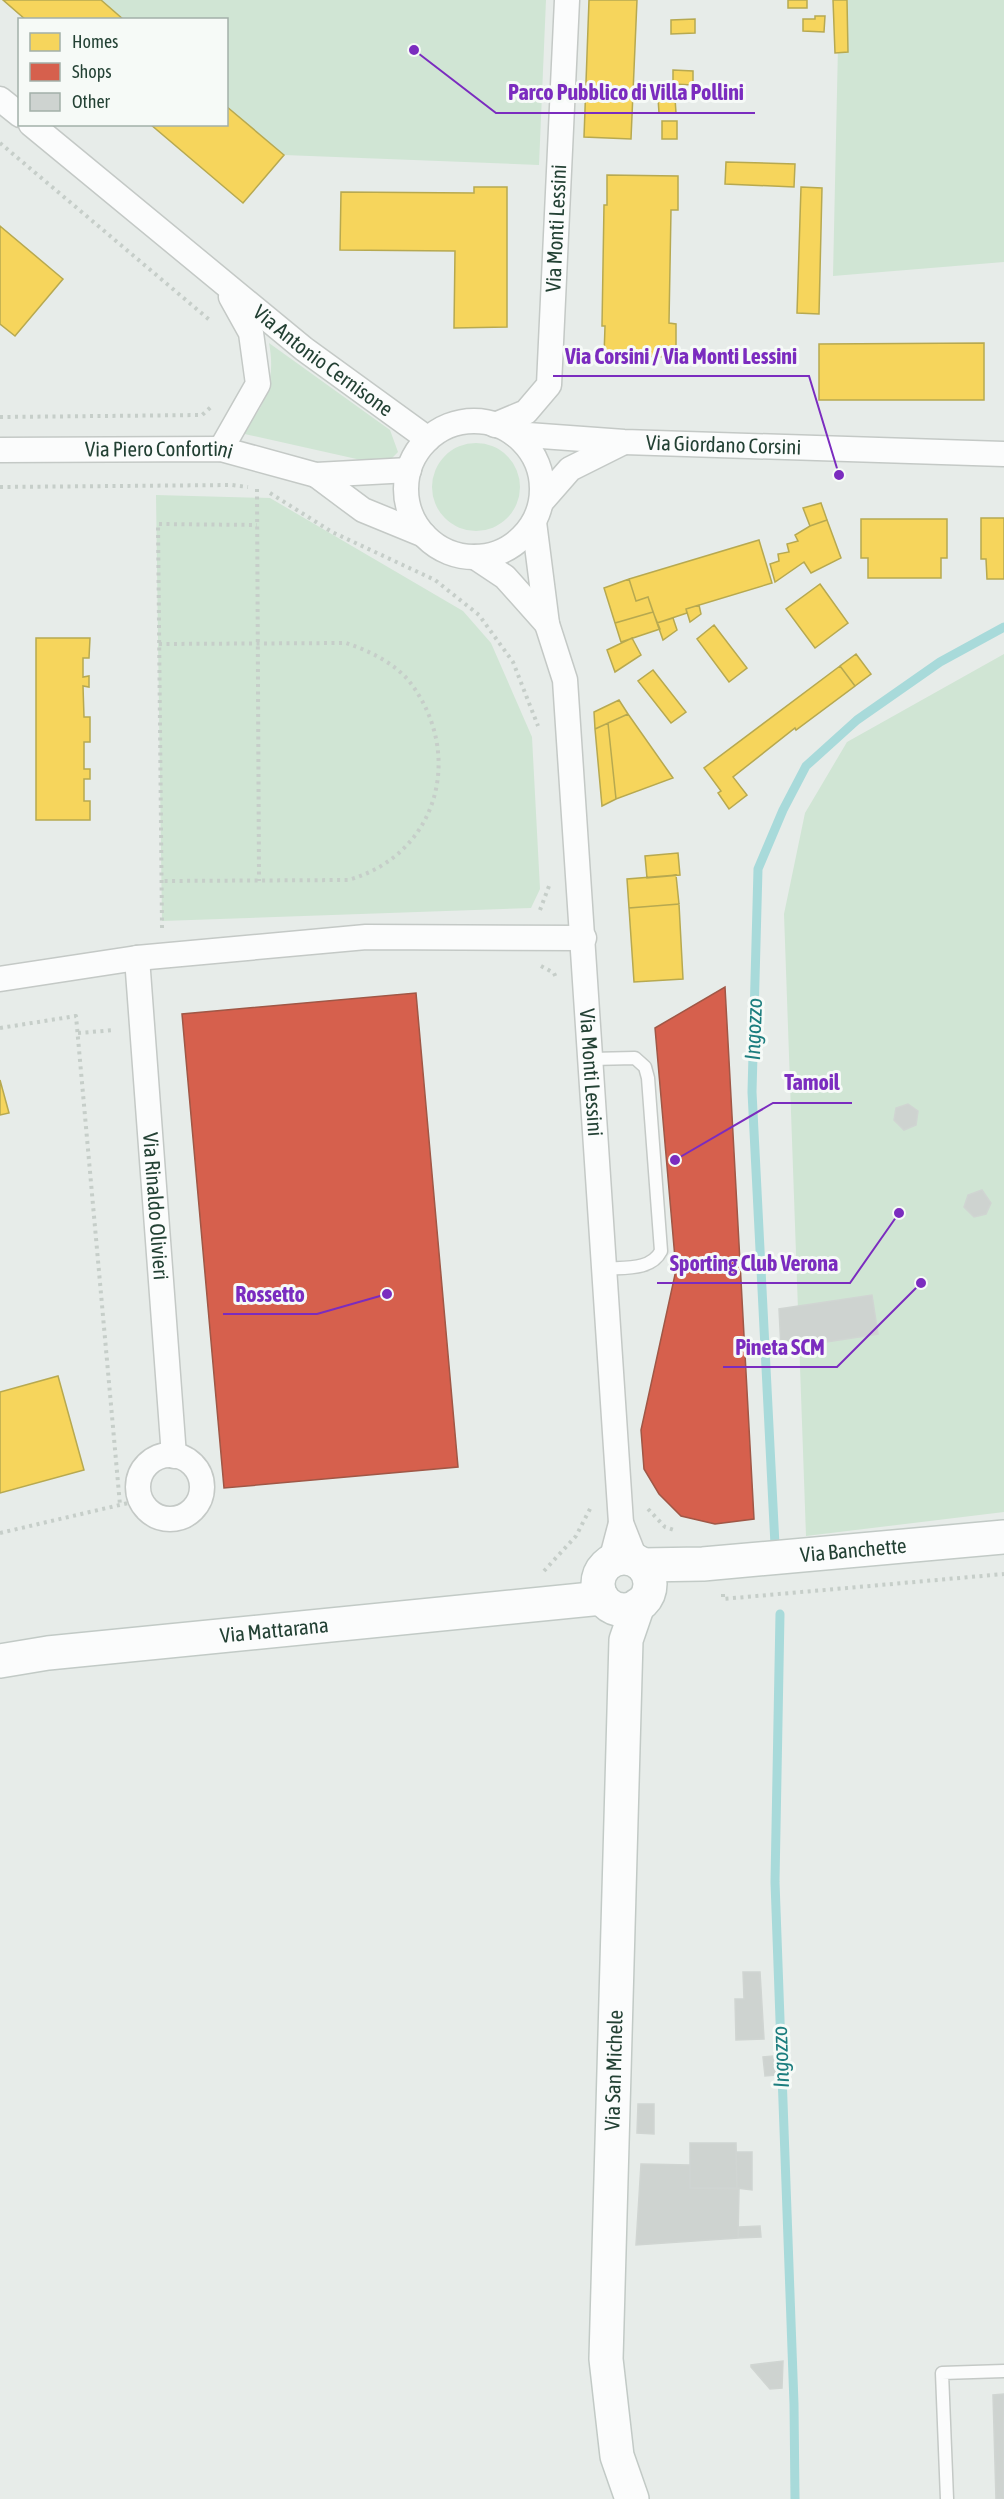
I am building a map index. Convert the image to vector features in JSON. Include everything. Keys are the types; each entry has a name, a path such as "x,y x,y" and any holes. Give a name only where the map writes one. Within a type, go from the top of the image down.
{"street":[{"name":"Via Monti Lessini","path":"504,430 526,412 549,385 567,0"},
{"path":"0,99 18,114"},
{"name":"Via Antonio Cernisone","path":"33,126 304,350 428,439"},
{"name":"Via Antonio Cernisone","path":"221,281 251,333 258,384 221,449"},
{"path":"464,422 504,430 524,442 541,476 538,511 524,536 509,548 493,555 475,557 456,555 438,547 424,535 414,521 408,505 406,487 414,459 428,439 449,426 464,422"},
{"name":"Via Giordano Corsini","path":"504,430 624,442 1004,454"},
{"name":"Via Giordano Corsini","path":"538,511 570,469 624,442"},
{"name":"Via Piero Confortini","path":"0,450 221,449 316,475 409,470"},
{"name":"Via Piero Confortini","path":"316,475 363,510 424,535"},
{"name":"Via Monti Lessini","path":"538,511 547,624 565,680 584,938 624,1583"},
{"name":"Via Monti Lessini","path":"475,557 505,577 547,624"},
{"path":"0,980 137,958 366,937 584,938"},
{"name":"Via Rinaldo Olivieri","path":"137,958 174,1456"},
{"path":"163,1456 174,1456 185,1459 199,1472 202,1491 195,1509 177,1519 166,1520 130,1502 138,1489 145,1468 153,1460 163,1456"},
{"name":"Via Banchette","path":"624,1583 703,1563 1004,1537"},
{"name":"Via Mattarana","path":"0,1661 48,1653 548,1603 624,1583"},
{"name":"Via San Michele","path":"624,1583 626,1640 606,2359 617,2456 632,2499"}],"lane":[{"path":"591,1059 635,1058 645,1067 648,1078 661,1251 657,1259 648,1264 603,1269"},
{"path":"947,2499 942,2373 1004,2371"}],"path":[{"path":"0,143 219,329"},
{"path":"0,417 202,415 218,398"},
{"path":"257,489 259,880"},
{"path":"162,956 158,524 257,525"},
{"path":"159,644 346,643 364,649 407,679 423,702 437,736 439,763 436,793 428,818 405,847 388,862 366,875 348,880 161,881"},
{"path":"0,1028 76,1016 130,1502 0,1533"},
{"path":"78,1034 143,1028"}],"green space":[{"path":"101,0 546,0 539,165 284,155 228,107 228,18 123,18"},
{"path":"839,0 1004,0 1004,262 833,276"},
{"path":"269,343 390,430 398,452 389,461 370,462 240,433 256,414 267,392 271,368"},
{"path":"476,443 493,446 507,456 517,470 520,487 517,504 507,518 493,528 476,531 459,528 445,518 435,504 432,487 435,470 445,456 459,446"},
{"path":"156,495 270,498 463,611 491,643 532,737 540,889 531,908 162,921"},
{"path":"1004,654 1004,1512 806,1536 784,914 805,813 847,742"}],"building: Homes":[{"path":"3,0 101,0 122,18 24,18"},
{"path":"589,0 637,0 631,139 584,137"},
{"path":"788,0 807,0 807,8 788,8"},
{"path":"833,0 847,0 848,52 835,53"},
{"path":"815,16 825,16 824,32 803,31 803,19 815,19"},
{"path":"695,19 695,33 671,34 671,20"},
{"path":"673,70 693,71 693,85 673,84"},
{"path":"658,98 675,98 676,113 659,113"},
{"path":"228,108 284,155 243,203 152,126 228,126"},
{"path":"662,121 677,121 677,139 662,139"},
{"path":"726,162 795,164 794,187 725,184"},
{"path":"607,175 678,176 678,210 671,210 669,323 676,324 676,357 604,356 605,326 602,326 604,205 607,205"},
{"path":"474,187 507,187 507,327 454,328 455,251 340,250 341,192 474,193"},
{"path":"801,187 822,188 819,314 797,313"},
{"path":"0,226 63,279 15,336 0,324"},
{"path":"984,343 984,400 819,400 819,344"},
{"path":"821,503 827,520 810,526 803,508"},
{"path":"981,518 1004,518 1004,579 987,579 986,559 981,559"},
{"path":"861,519 947,519 947,558 941,558 941,578 868,578 868,558 861,558"},
{"path":"827,520 841,558 811,573 804,562 775,582 770,564 779,561 778,554 789,552 787,544 798,541 795,535"},
{"path":"759,540 772,583 686,609 687,613 657,623 648,597 636,601 629,579"},
{"path":"629,579 636,601 648,597 653,612 615,623 604,588"},
{"path":"820,584 848,623 815,648 786,609"},
{"path":"699,605 701,614 690,622 686,609"},
{"path":"653,612 660,629 621,642 615,623"},
{"path":"673,618 677,630 663,640 657,623"},
{"path":"714,625 747,668 729,682 697,639"},
{"path":"36,638 90,638 89,658 83,658 83,677 89,676 89,687 83,686 84,717 90,717 90,742 84,742 84,769 90,769 90,779 84,779 84,801 90,801 90,820 36,820"},
{"path":"632,638 641,655 615,672 607,650"},
{"path":"856,654 871,674 855,686 840,666"},
{"path":"840,666 855,686 796,730 795,728 733,777 747,795 729,809 718,793 721,791 704,768"},
{"path":"653,670 686,712 671,723 638,681"},
{"path":"619,700 628,714 595,729 594,712"},
{"path":"628,714 673,778 616,799 608,723"},
{"path":"608,723 616,799 602,806 595,729"},
{"path":"678,853 680,875 647,878 645,856"},
{"path":"676,875 679,904 629,908 627,879"},
{"path":"679,904 683,979 634,982 629,908"},
{"path":"0,1080 9,1113 0,1115"},
{"path":"58,1376 84,1470 0,1493 0,1392"}],"building: Shops":[{"path":"725,987 754,1519 715,1524 681,1516 659,1494 644,1469 641,1430 676,1270 655,1028"},
{"path":"416,993 458,1467 224,1488 182,1014"}],"building: Other":[{"path":"908,1104 918,1111 916,1125 904,1130 894,1120 896,1108"},
{"path":"982,1190 991,1203 986,1214 974,1217 964,1207 968,1195"},
{"path":"872,1295 878,1334 800,1346 801,1350 781,1349 779,1309"},
{"path":"743,1972 760,1972 764,2039 736,2040 735,1999 744,1999"},
{"path":"773,2056 776,2075 765,2076 763,2057"},
{"path":"638,2104 654,2104 654,2134 637,2133"},
{"path":"690,2143 736,2143 737,2188 690,2188"},
{"path":"736,2152 752,2152 752,2190 737,2188"},
{"path":"641,2164 690,2165 690,2188 739,2189 738,2238 636,2245"},
{"path":"760,2226 761,2237 738,2238 739,2227"},
{"path":"783,2361 782,2388 770,2389 751,2367 751,2365"},
{"path":"1004,2394 1004,2499 996,2499 993,2395"}],"waterway":[{"name":"Ingozzo","path":"775,1545 752,1092 758,869 783,810 806,766 857,720 940,662 1004,627"},
{"name":"Ingozzo","path":"780,1614 775,1882 794,2404 795,2499"}],"place":[{"name":"Parco Pubblico di Villa Pollini","path":"414,50"},
{"name":"Via Corsini / Via Monti Lessini","path":"839,475"},
{"name":"Tamoil","path":"675,1160"},
{"name":"Sporting Club Verona","path":"899,1213"},
{"name":"Pineta SCM","path":"921,1283"},
{"name":"Rossetto","path":"387,1294"}]}
